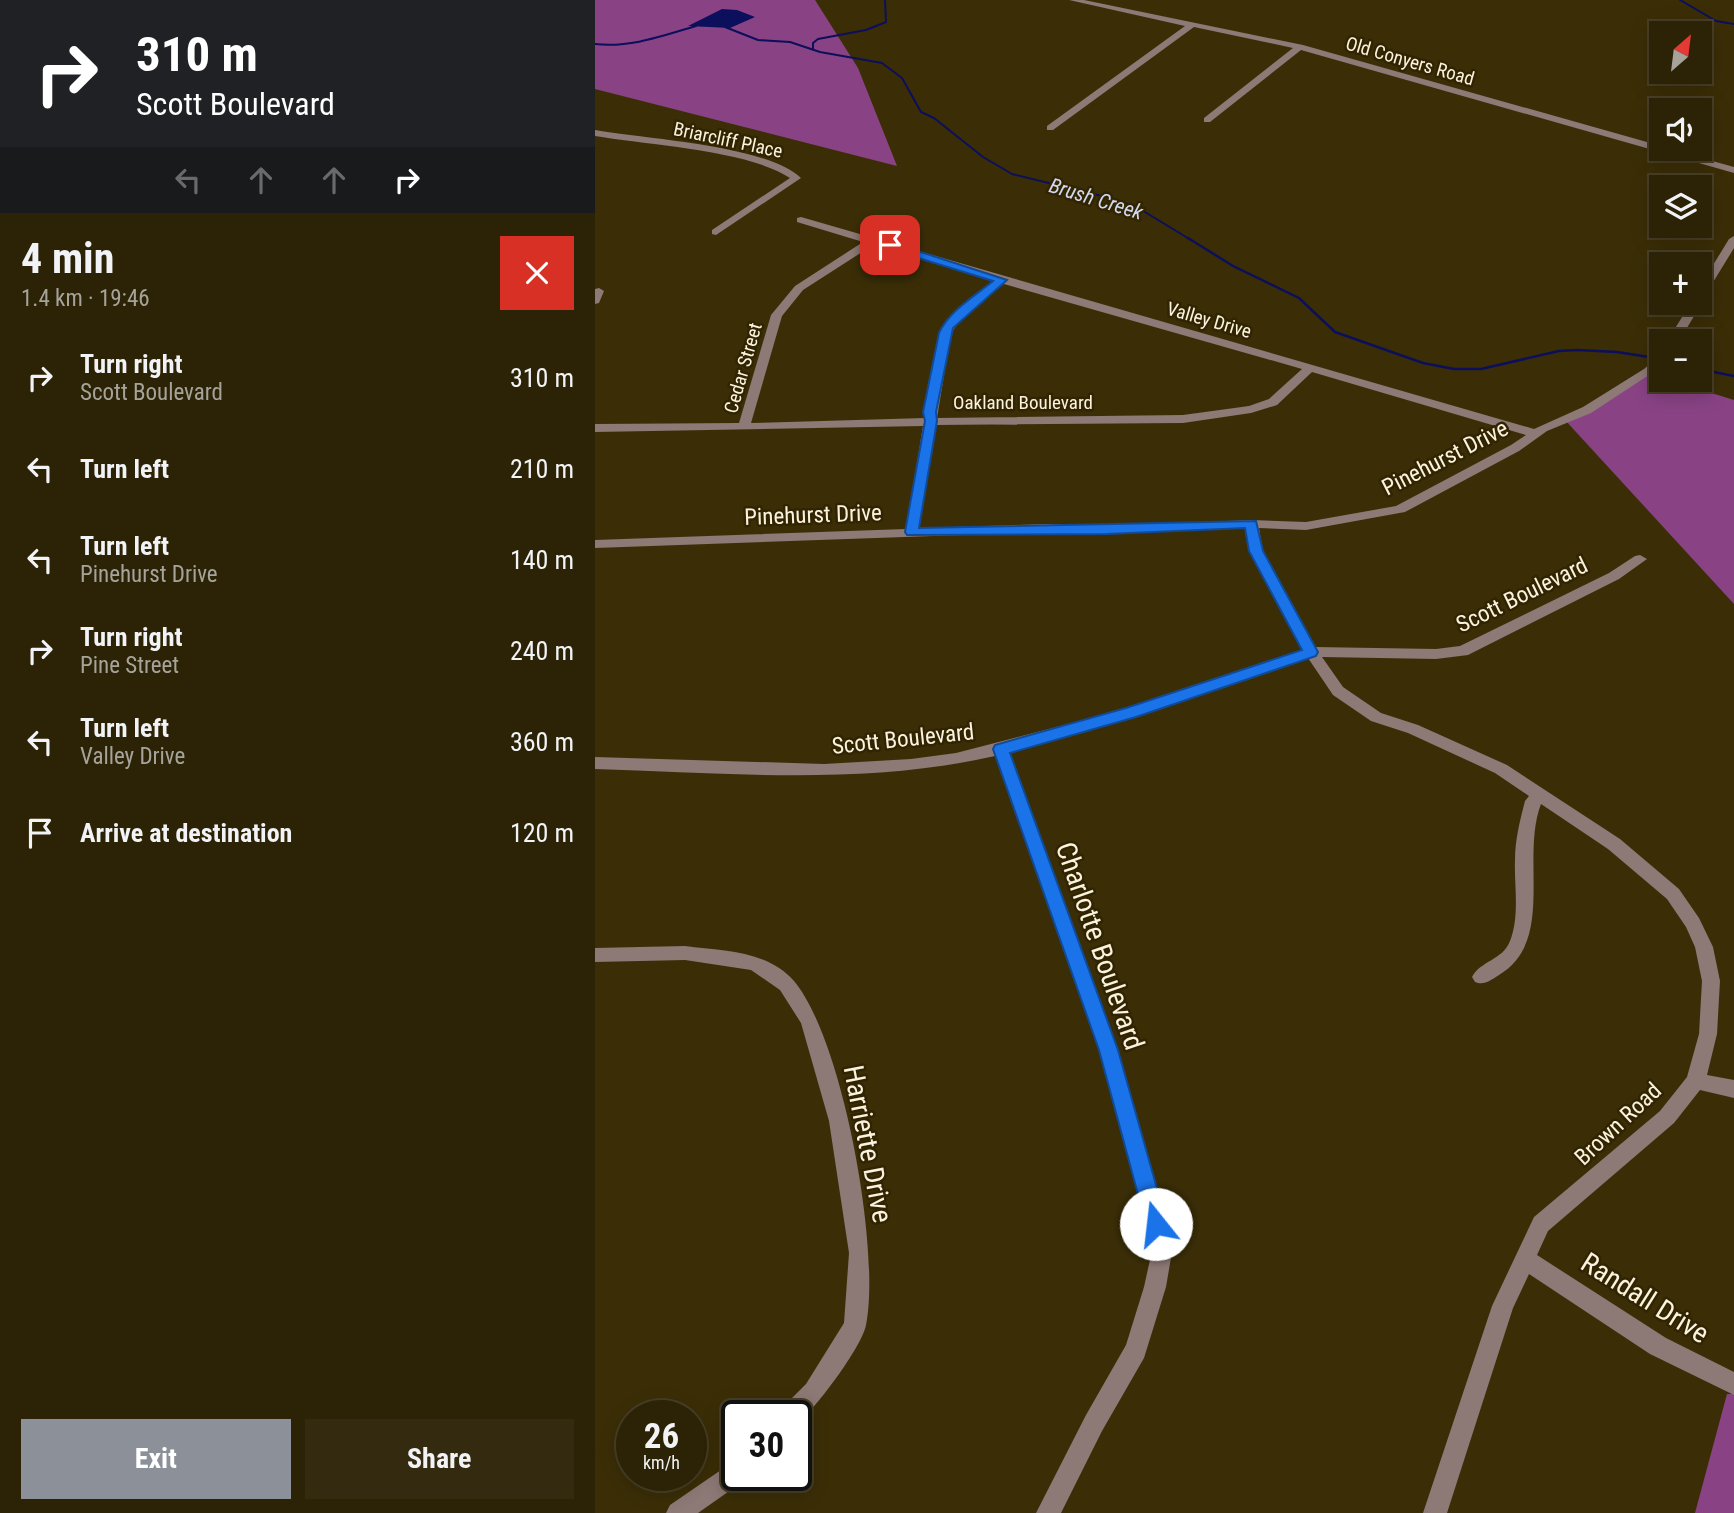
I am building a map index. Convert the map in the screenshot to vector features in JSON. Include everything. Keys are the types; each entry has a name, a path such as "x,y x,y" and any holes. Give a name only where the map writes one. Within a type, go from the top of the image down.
{"street":[{"name":"Old Conyers Road","path":"1073,0 1300,47 1734,170"},
{"path":"1050,128 1193,24"},
{"path":"1207,120 1300,47"},
{"name":"Briarcliff Place","path":"595,133 697,147 774,166 791,172 796,178 794,182 716,232"},
{"name":"Valley Drive","path":"801,220 1525,429 1535,435"},
{"path":"1712,276 1734,239"},
{"name":"Cedar Street","path":"744,427 777,315 799,288 872,241"},
{"path":"912,532 931,421 936,372 948,326 1002,280"},
{"name":"Oakland Boulevard","path":"595,428 744,427 931,421 1158,421 1215,416 1273,402 1310,368"},
{"name":"Pinehurst Drive","path":"595,544 1047,528 1107,530 1251,524 1306,526 1400,509 1620,390 1649,370"},
{"name":"Brown Road","path":"1251,524 1256,551 1300,636 1338,691 1376,717 1413,729 1501,769 1614,844 1674,894 1693,923 1704,947 1711,981 1709,1034 1696,1081 1667,1117 1541,1224 1503,1306 1435,1513"},
{"name":"Scott Boulevard","path":"595,764 824,770 956,760 1130,713 1311,652 1436,654 1464,651 1614,576 1640,559"},
{"name":"Charlotte Boulevard","path":"1000,749 1108,1050 1163,1246 1155,1287 1136,1350 1094,1423 1048,1513"},
{"path":"1481,977 1510,957 1520,940 1525,905 1525,831 1533,801 1542,795"},
{"name":"Harriette Drive","path":"595,955 685,953 755,963 786,985 809,1020 839,1121 859,1253 855,1326 814,1392 806,1400"},
{"path":"1696,1081 1734,1089"},
{"name":"Randall Drive","path":"1526,1260 1643,1337 1734,1384"},
{"path":"678,1513 721,1483"}],"shaded area":[{"path":"595,0 815,0 858,68 897,166 595,89"},
{"path":"722,9 737,10 755,17 730,28 688,26"},
{"path":"1646,372 1649,373 1649,392 1708,392 1734,400 1734,604 1565,420"},
{"path":"1727,1394 1734,1394 1734,1513 1695,1513"}],"waterway":[{"path":"813,49 813,43 818,39 866,30 886,22 885,0"},
{"path":"1680,0 1716,21 1734,24"},
{"name":"Brush Creek","path":"595,44 633,43 696,26"},
{"name":"Brush Creek","path":"725,27 758,40 790,42 820,52 882,63 902,78 921,112 934,118 983,157 1012,174 1114,199 1140,209 1191,240"},
{"name":"Brush Creek","path":"1188,238 1233,266 1299,298 1335,332 1423,363 1454,369 1481,369 1559,351 1578,350 1649,357"},
{"name":"Brush Creek","path":"1712,372 1734,376"}],"route":[{"path":"890,245 1002,280 967,308 948,326 945,333 936,372 931,421 912,532 1047,528 1107,530 1251,524 1256,551 1311,652 1130,713 1000,749 1108,1050 1156,1224"}]}
